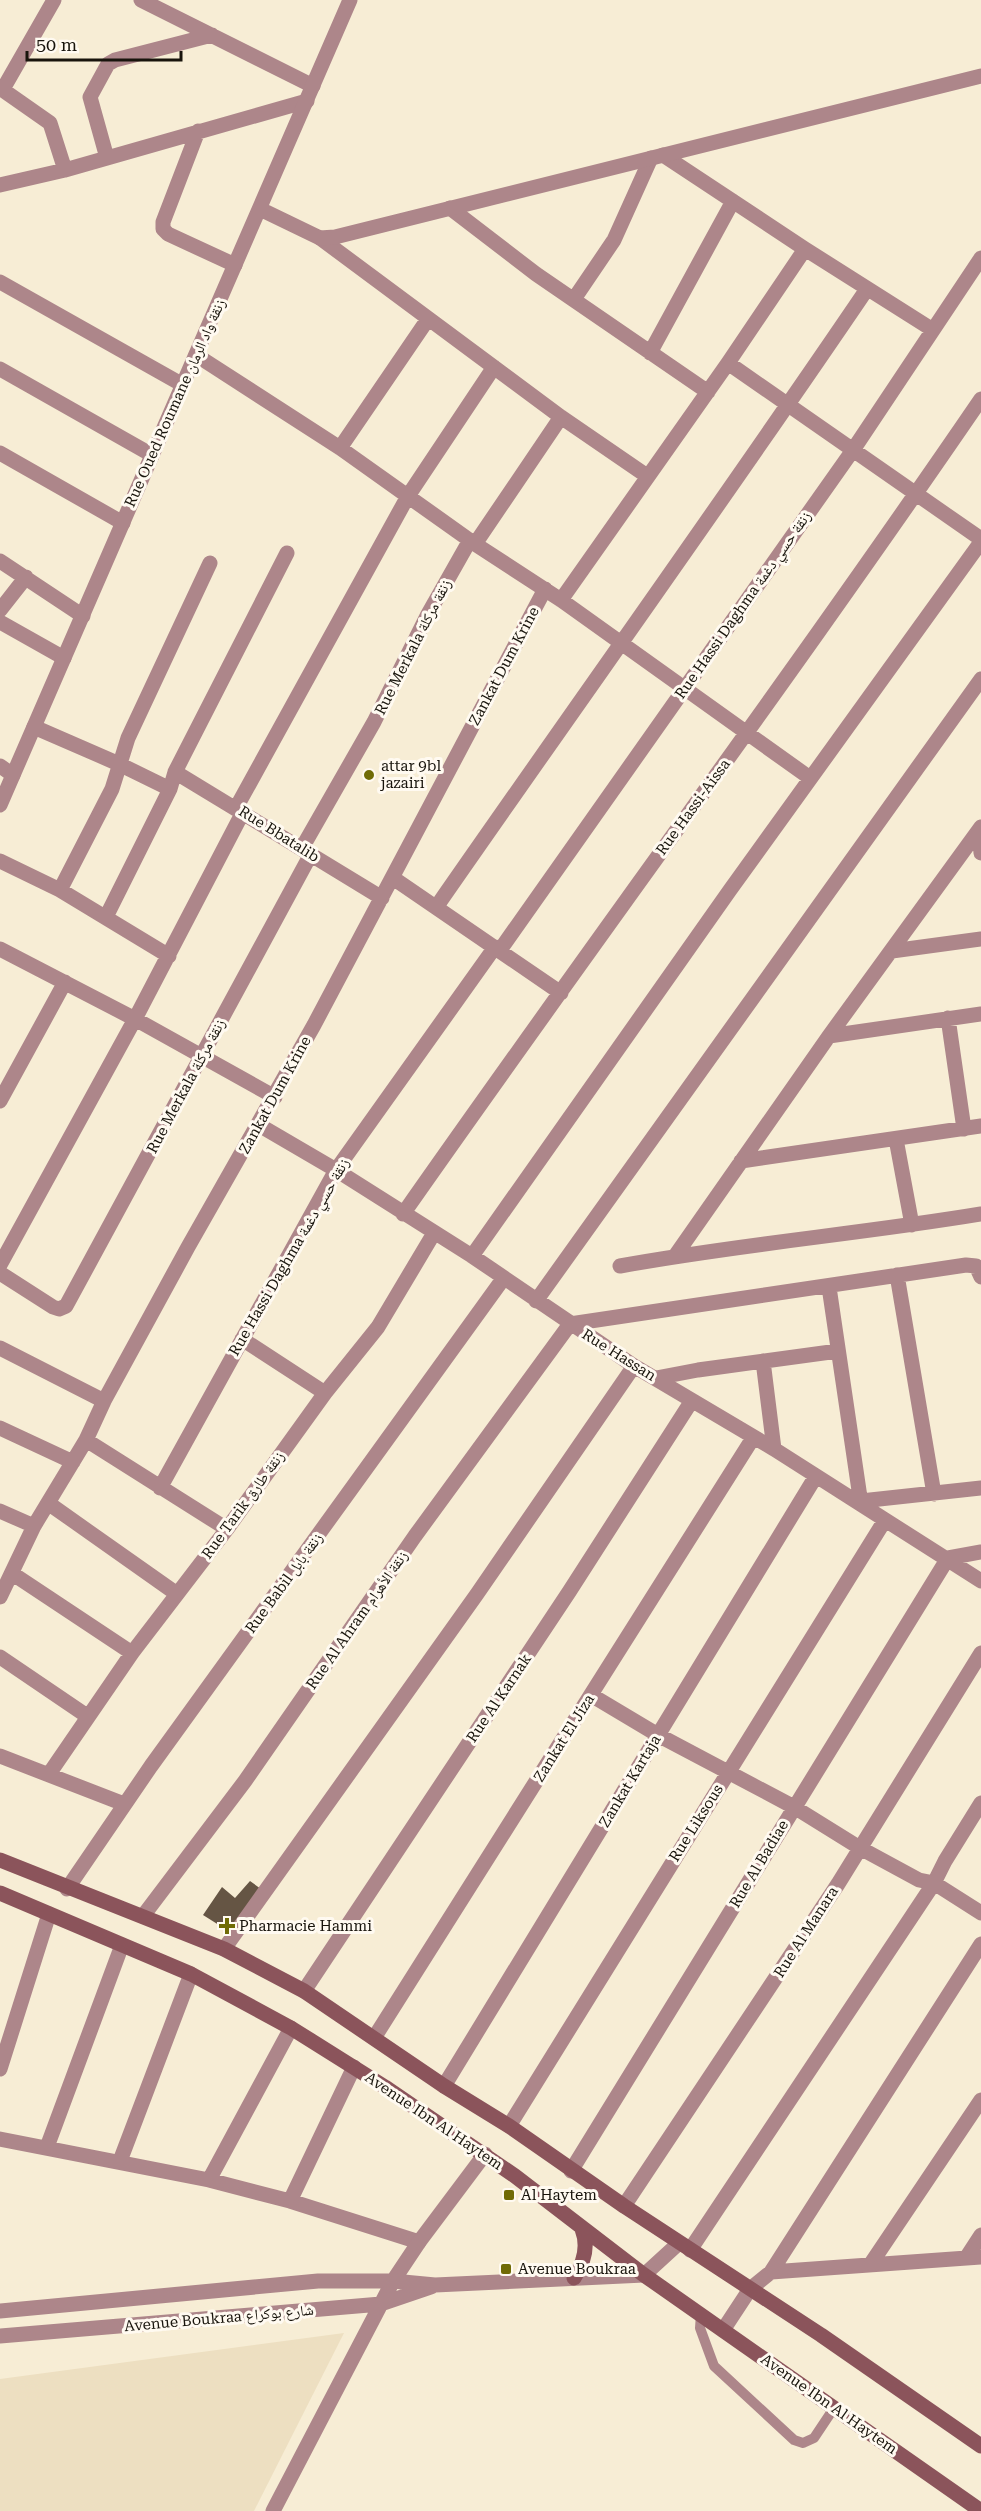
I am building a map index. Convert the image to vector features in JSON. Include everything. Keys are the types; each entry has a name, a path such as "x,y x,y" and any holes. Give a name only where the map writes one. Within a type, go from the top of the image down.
{"main road":[{"path":"0,1860 224,1949 304,1991 981,2446"},
{"name":"Avenue Ibn Al Haytem","path":"0,1893 191,1974 291,2028 354,2067 485,2154 644,2275 981,2511"},
{"path":"574,2278 583,2264 585,2242 582,2229"}],"street":[{"path":"54,0 1,89 50,123 65,170"},
{"path":"141,0 159,4 313,86"},
{"name":"Rue Oued Roumane زنقة واد الرمان","path":"0,805 307,101 345,2"},
{"path":"107,158 90,98 108,64 126,56 212,34"},
{"path":"320,238 358,232 981,76"},
{"path":"0,185 65,170 307,101"},
{"path":"198,131 163,222 163,229 168,234 236,265"},
{"path":"657,156 732,201 933,330"},
{"path":"574,299 614,240 657,156"},
{"path":"650,353 732,201"},
{"path":"450,208 490,240 708,392"},
{"path":"260,209 320,238 561,417 647,476"},
{"name":"Zankat Dum Krine","path":"561,600 708,392 805,249"},
{"name":"Rue Hassi Daghma زنقة حسي دغمة","path":"160,1488 336,1170 684,688 853,450 933,330 975,278 981,258"},
{"path":"0,282 183,385"},
{"path":"437,906 789,405 867,289"},
{"path":"340,448 428,319"},
{"path":"196,355 340,448 473,542 561,600 810,778"},
{"path":"472,1256 810,778 981,541 917,493 728,363"},
{"path":"0,1265 169,956 240,810 408,496 494,367"},
{"path":"0,369 152,455"},
{"name":"Rue Hassi-Aissa","path":"403,1214 510,1061 833,614 981,399"},
{"name":"Rue Merkala زنقة مركلة","path":"0,1273 53,1307 62,1308 71,1298 203,1057 431,608 473,542 561,417"},
{"path":"0,453 123,523"},
{"path":"106,917 170,789 175,772 287,553"},
{"path":"0,561 82,616"},
{"path":"60,890 112,789 128,738 210,563"},
{"path":"0,610 26,577"},
{"name":"Zankat Dum Krine","path":"0,1598 34,1526 74,1462 104,1401 188,1247 259,1125 545,590"},
{"path":"0,622 64,658"},
{"path":"536,1301 981,679"},
{"path":"34,728 119,764 170,789"},
{"path":"0,766 13,775"},
{"name":"Rue Bbatalib","path":"175,772 382,898"},
{"path":"675,1256 829,1036 892,951 979,841"},
{"path":"0,861 60,890 169,956"},
{"path":"393,878 561,993"},
{"path":"892,951 981,939"},
{"path":"0,949 135,1019 274,1097"},
{"path":"0,1101 65,982"},
{"path":"829,1036 981,1014"},
{"path":"948,1018 964,1129"},
{"name":"Rue Hassan","path":"259,1125 336,1170 472,1256 634,1366 691,1402 774,1449 981,1581"},
{"path":"741,1161 981,1126"},
{"path":"896,1138 912,1225"},
{"path":"620,1266 675,1256 981,1214"},
{"name":"Rue Tarik زنقة طارق","path":"49,1774 132,1653 227,1529 325,1393 382,1321 434,1233"},
{"path":"570,1324 972,1265 979,1270 981,1277"},
{"path":"897,1275 934,1494"},
{"name":"Rue Babil زنقة بابل","path":"68,1888 124,1804 503,1279"},
{"path":"829,1287 861,1503 981,1488"},
{"name":"Rue Al Ahram زنقة الأهرام","path":"143,1916 245,1780 415,1536 570,1324"},
{"path":"242,1339 325,1393"},
{"path":"0,1348 104,1401"},
{"path":"656,1378 838,1351"},
{"path":"764,1361 774,1449"},
{"path":"224,1949 477,1594 634,1366"},
{"name":"Rue Al Karnak","path":"304,1991 569,1592 691,1402"},
{"path":"0,1428 74,1462"},
{"name":"Zankat El Jiza","path":"374,2038 753,1438"},
{"path":"86,1440 227,1529"},
{"name":"Zankat Kartaja","path":"444,2086 816,1476"},
{"path":"48,1503 177,1594"},
{"path":"0,1511 34,1526"},
{"name":"Rue Liksous","path":"508,2126 885,1520"},
{"path":"948,1558 981,1552"},
{"name":"Rue Al Badiae","path":"571,2171 948,1558"},
{"path":"13,1574 132,1653"},
{"name":"Rue Al Manara","path":"624,2206 860,1848 981,1653"},
{"path":"0,1658 87,1716"},
{"path":"591,1695 658,1735 794,1807 860,1848 919,1880 934,1883 981,1913"},
{"path":"0,1756 124,1804"},
{"path":"644,2275 685,2246 934,1883 981,1803"},
{"path":"0,2069 49,1914"},
{"path":"723,2330 750,2289 771,2272 981,1944"},
{"path":"47,2146 122,1945"},
{"path":"120,2161 191,1974"},
{"path":"209,2180 291,2028"},
{"path":"290,2200 354,2067"},
{"path":"870,2265 981,2100"},
{"path":"0,2139 47,2146 209,2180 290,2200 419,2242"},
{"path":"273,2511 393,2281 419,2242 485,2154"},
{"path":"771,2272 973,2258 981,2235"},
{"name":"Avenue Boukraa شارع بوكراع","path":"0,2311 318,2281 393,2281 435,2285 644,2275"},
{"name":"Avenue Boukraa شارع بوكراع","path":"0,2336 381,2304 435,2285"}],"lane":[{"path":"701,2314 700,2328 714,2366 794,2440 803,2443 814,2438 834,2408"}],"shaded area":[{"path":"344,2333 254,2511 0,2511 0,2379"}],"building":[{"path":"250,1881 261,1889 230,1932 203,1915 222,1887 235,1898"}],"place":[{"name":"attar 9bl jazairi","path":"369,775"},
{"name":"Pharmacie Hammi","path":"227,1926"},
{"name":"Al Haytem","path":"509,2195"},
{"name":"Avenue Boukraa","path":"506,2269"}]}
